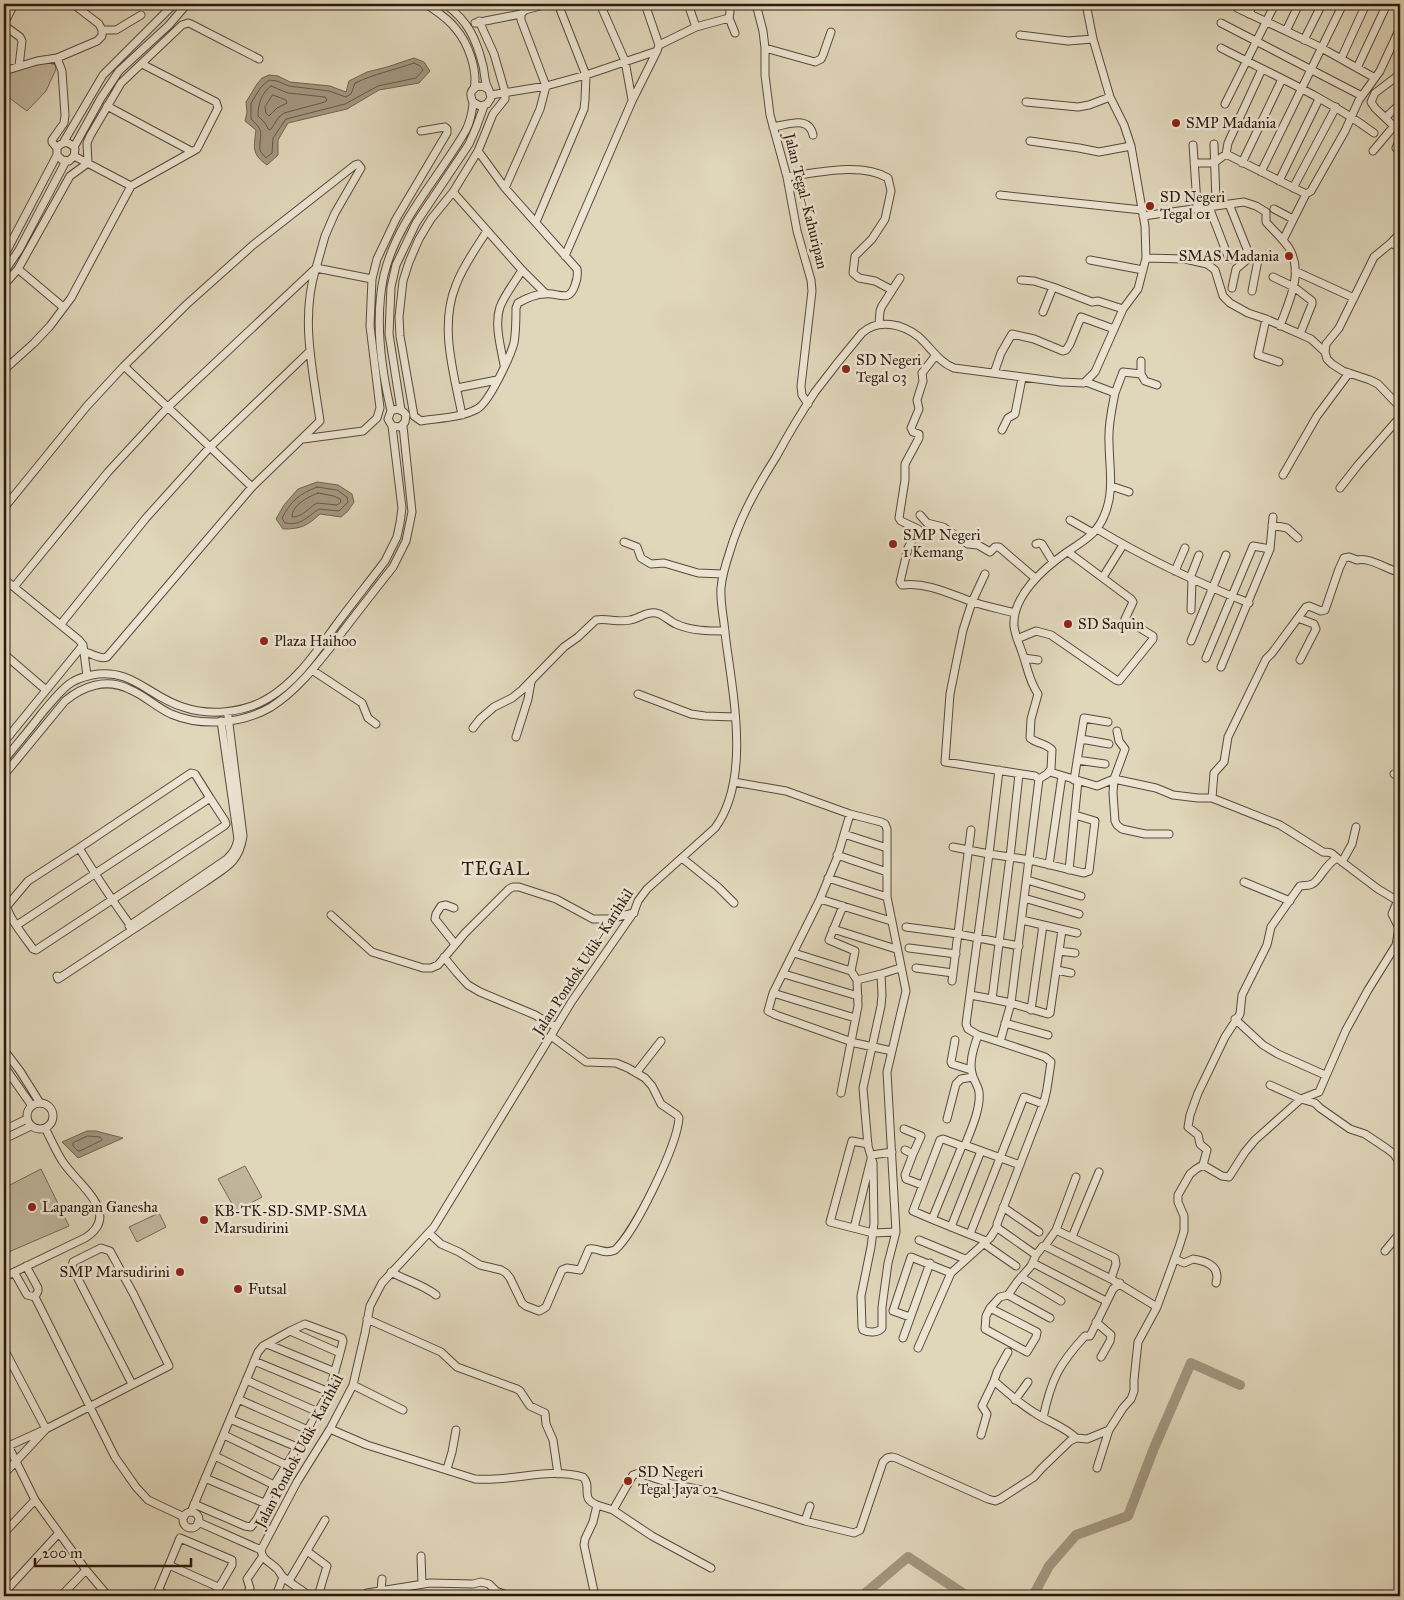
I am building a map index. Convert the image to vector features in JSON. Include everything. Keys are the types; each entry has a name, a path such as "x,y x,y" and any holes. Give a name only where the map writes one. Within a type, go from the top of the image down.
{"street":[{"path":"14,4 5,22 5,26 20,37 22,41 19,66"},
{"path":"4,256 59,149 103,75 174,4"},
{"path":"74,156 74,148 101,98 115,77 169,26 187,4"},
{"path":"391,412 384,379 380,320 381,290 385,273 391,253 408,218 451,155 469,124 473,102 471,95 475,82 474,70 467,47 457,29 444,16 426,4"},
{"path":"4,775 65,701 86,687 109,684 119,685 180,717 203,721 225,721 250,717 270,707 293,691 312,670 393,567 406,541 412,512 403,426 406,422 406,417 405,413 401,410 388,334 391,287 396,265 416,223 468,144 484,106 490,101 478,46 467,24 445,4"},
{"path":"467,24 521,14 525,10 547,4"},
{"path":"536,222 584,109 586,75 558,4"},
{"path":"600,4 625,61 632,101"},
{"path":"565,256 632,101 658,48 645,4"},
{"path":"688,4 696,27"},
{"path":"729,4 729,18 735,33"},
{"name":"Jalan Tegal–Kahuripan","path":"756,4 763,31 765,74 770,115 787,177 797,231 812,285 801,386 802,395 808,404"},
{"path":"1086,4 1093,39 1110,97 1124,125 1131,146 1143,213 1146,258 1138,289 1124,309 1095,372 1086,382"},
{"path":"1249,14 1254,4"},
{"path":"1225,104 1275,4"},
{"path":"1286,31 1299,4"},
{"path":"1304,40 1322,4"},
{"path":"1261,172 1344,4"},
{"path":"1341,59 1366,4"},
{"path":"1357,68 1387,4"},
{"path":"4,71 57,58 97,41 102,36 99,24 77,5"},
{"path":"1237,8 1321,48 1375,78"},
{"path":"505,188 540,109 546,86 521,20 521,14"},
{"path":"102,30 116,30 141,15"},
{"path":"474,88 481,86 489,91 509,91 546,86 586,75 625,61 658,48 696,27 729,18"},
{"path":"478,151 505,188 578,272 574,289 570,294 564,296 545,293 520,301 517,305 514,342 484,404 478,409 462,415 421,421 414,416 400,336 400,300 403,281 419,239 431,219 453,192 478,151 493,114 509,91 479,22"},
{"path":"88,163 90,136 121,83 182,25 188,23 259,59"},
{"path":"1221,23 1362,96"},
{"path":"1284,238 1306,194 1311,191 1362,96 1380,71 1400,28"},
{"path":"765,48 815,62 821,59 831,32"},
{"path":"1020,35 1068,41 1093,39"},
{"path":"1221,48 1336,107 1352,116 1374,133"},
{"path":"57,58 62,71 65,115 64,123 52,142 59,149 62,160 66,161"},
{"path":"4,370 50,326 80,284 131,186 191,150 197,149 218,108 217,104 142,64"},
{"path":"1194,163 1214,163 1226,154 1228,142 1262,69"},
{"path":"1400,74 1376,93 1371,100 1375,108 1400,132"},
{"path":"1242,162 1282,80"},
{"path":"1026,102 1078,107 1089,106 1110,97"},
{"path":"1278,181 1319,99"},
{"path":"473,102 484,106"},
{"path":"1386,117 1400,104"},
{"path":"107,106 191,150"},
{"path":"1293,188 1336,107"},
{"path":"773,127 803,122 809,126 813,135"},
{"path":"1373,151 1394,126"},
{"path":"303,439 363,431 377,418 380,408 370,326 372,279 377,259 396,220 447,129 421,131"},
{"path":"1400,140 1396,148 1400,150"},
{"path":"1030,141 1099,152 1131,146"},
{"path":"59,149 71,144 74,148"},
{"path":"1193,145 1197,202 1199,206 1216,204 1214,144"},
{"path":"1226,154 1306,194"},
{"path":"74,156 131,186"},
{"path":"4,272 19,250 66,161 74,156"},
{"path":"4,285 18,269 70,176 88,163"},
{"path":"4,508 70,426 124,366 187,304 246,251 358,164 360,168 340,201 329,226 316,268 309,306 310,351 320,421 325,436"},
{"path":"787,177 845,170 878,173 888,178 891,191 885,219 872,239 855,256 853,273 859,278 875,281 892,290"},
{"path":"453,192 522,270 545,293"},
{"path":"1000,195 1143,213 1244,202 1256,206 1266,212 1266,222 1290,250 1295,262 1294,287 1280,326"},
{"path":"1229,204 1249,254 1258,260 1252,292"},
{"path":"1208,207 1229,259 1249,254"},
{"path":"1274,209 1293,219"},
{"path":"462,415 449,334 451,301 461,273 487,231"},
{"path":"1400,233 1374,257 1339,328 1326,344 1325,352 1327,359 1332,364 1348,373 1370,380 1385,389 1400,407"},
{"path":"1391,243 1400,248"},
{"path":"1232,288 1236,269 1249,254"},
{"path":"1146,258 1185,259 1207,264 1215,270 1225,300 1239,309 1311,339 1325,352"},
{"path":"1090,260 1143,270"},
{"path":"316,268 372,279"},
{"path":"14,587 108,472 168,406 316,268"},
{"path":"18,269 63,307"},
{"path":"504,365 498,321 500,307 522,270"},
{"path":"1295,271 1354,298"},
{"path":"1274,277 1294,287 1312,301 1300,334"},
{"path":"900,278 882,306 879,324 896,326 912,332 946,364 954,368 1022,378 1071,383 1086,382 1115,392"},
{"path":"1021,280 1034,281 1092,302 1098,301 1124,309"},
{"path":"1043,312 1053,287"},
{"path":"503,301 517,305"},
{"path":"994,373 1001,353 1012,334 1034,339 1061,351 1066,350 1070,344 1081,317 1114,329"},
{"path":"1266,319 1258,355 1279,362"},
{"name":"Jalan Pondok Udik–Karihkil","path":"246,1596 250,1588 247,1579 297,1482 330,1429 353,1385 370,1306 376,1293 391,1272 429,1233 440,1218 572,1001 634,912 638,901 647,890 715,828 724,817 729,805 734,782 737,746 721,598 723,574 734,537 756,490 808,404 862,333 869,327 879,324"},
{"path":"61,624 146,518 210,447 310,351"},
{"path":"936,355 922,373 923,381 917,400 919,407 911,428 913,432 919,434 919,438 905,464 905,480 899,518 920,532 908,548 900,582 902,585 914,584 939,589 972,602 1015,613"},
{"path":"1141,361 1140,374 1145,381 1157,385"},
{"path":"124,366 252,487"},
{"path":"1000,1042 1011,1003 1040,779 1050,772 1052,750 1046,744 1033,741 1030,738 1038,694 1032,686 1017,639 1014,626 1015,613 1024,594 1035,578 1053,562 1081,544 1095,531 1105,515 1110,486 1109,431 1115,392 1122,372 1140,374"},
{"path":"1283,475 1317,416 1348,373"},
{"path":"1002,430 1008,418 1015,414 1022,378"},
{"path":"457,388 497,380"},
{"path":"4,760 68,685 77,679 88,676 98,674 122,676 133,680 183,708 206,712 228,711 252,706 268,699 288,684 305,666 385,562 397,537 402,508 388,416 396,409 401,410"},
{"path":"377,418 382,423 398,428 403,426"},
{"path":"1340,488 1400,418"},
{"path":"84,649 103,658 107,657 252,487 320,421"},
{"path":"1110,486 1129,492"},
{"path":"920,515 927,523 943,527 968,544 978,545 988,552 995,547 999,547 1035,578"},
{"path":"1221,668 1270,549 1273,517"},
{"path":"1070,520 1175,571 1249,603"},
{"path":"1272,526 1287,528 1298,538"},
{"path":"624,542 637,547 641,558 654,565 664,563 698,573 723,574"},
{"path":"1036,544 1042,544 1053,562"},
{"path":"1103,577 1123,545"},
{"path":"1206,658 1253,546 1270,549"},
{"path":"1175,571 1185,548"},
{"path":"1017,639 1036,630 1051,634 1116,680 1120,680 1153,637 1126,620 1133,602 1131,599 1068,552"},
{"path":"1191,610 1191,578 1199,555"},
{"path":"1191,641 1226,555"},
{"path":"1212,798 1214,773 1224,762 1228,737 1266,659 1307,606 1321,611 1325,610 1338,569 1344,558 1369,560 1398,572 1400,568"},
{"path":"985,574 972,602 963,630 950,694 945,762 1035,776 1040,779"},
{"path":"4,579 79,640 84,649 88,676"},
{"path":"473,728 486,714 512,698 531,682 564,647 596,620 630,621 654,612 693,630 725,631"},
{"path":"1298,618 1314,624 1316,629 1300,660"},
{"path":"4,742 7,732 84,649"},
{"path":"4,654 46,690"},
{"path":"1024,658 1038,660"},
{"path":"312,670 362,703 368,718 376,724"},
{"path":"516,737 528,699 531,682"},
{"path":"638,694 691,714 735,717"},
{"path":"131,927 56,976 58,979 131,927 227,858 234,852 238,839 225,721 228,711"},
{"path":"1069,870 1075,815 1077,760 1084,718 1108,722"},
{"path":"1117,731 1119,741 1125,749 1114,779 1113,793 1117,825 1122,829 1145,834 1170,834"},
{"path":"1081,739 1109,744"},
{"path":"1077,760 1105,764"},
{"path":"918,1348 951,1273 990,1238 997,1227 1043,1104 1051,1062 1045,1057 978,1035 968,1029 966,1024 999,770"},
{"path":"1050,772 1097,786 1114,779 1156,788 1173,795 1212,798 1280,825 1323,852 1328,851 1332,853 1378,889 1399,898 1392,914 1399,928 1396,945 1357,1009 1325,1075 1319,1092 1301,1099 1250,1145 1229,1177 1222,1176 1203,1166"},
{"path":"191,773 195,774 210,798 225,821 226,824 224,826 36,950 33,949 7,911 7,906 28,881 191,773"},
{"path":"992,999 1019,774"},
{"path":"1050,865 1062,776"},
{"path":"734,782 786,791 850,814 885,824 887,829 887,897 906,991 888,1072 896,1232 888,1263 882,1307 882,1328 876,1332 869,1332 863,1330 862,1327 862,1296 873,1232 873,1163 868,1144 863,1088 882,1000 881,974"},
{"path":"16,925 210,798"},
{"path":"850,814 820,899 773,993 768,1008 770,1013 850,1042 892,1051"},
{"path":"953,847 1030,860 1084,874 1089,871 1095,821 1075,815"},
{"path":"1203,1166 1207,1150 1200,1144 1198,1134 1188,1127 1190,1115 1214,1058 1235,1019 1240,1014 1242,995 1267,945 1271,927 1300,886 1312,884 1324,869 1340,860 1352,844 1356,827"},
{"path":"916,968 953,977 971,830"},
{"path":"844,834 887,848"},
{"path":"78,848 131,927"},
{"path":"837,855 887,872"},
{"path":"682,858 718,887 734,903"},
{"path":"828,878 887,897"},
{"path":"1027,880 1081,896"},
{"path":"1244,882 1290,901"},
{"path":"331,915 368,949 377,954 425,968 435,967 455,944 509,890 517,886 556,899 593,919 608,919 634,912"},
{"path":"1024,898 1079,914"},
{"path":"820,899 891,921"},
{"path":"454,908 446,905 442,906 435,919 455,944"},
{"path":"842,906 829,940 856,951 851,971"},
{"path":"1022,920 1076,933"},
{"path":"1031,1010 1043,925"},
{"path":"906,927 958,934 1019,946"},
{"path":"833,929 896,949"},
{"path":"970,995 1050,1013 1062,930"},
{"path":"909,948 956,954"},
{"path":"1060,951 1075,953"},
{"path":"794,954 851,971 857,980 858,1006 841,1093"},
{"path":"444,957 468,985 535,1015 556,1027"},
{"path":"857,980 900,968"},
{"path":"1057,970 1071,973"},
{"path":"784,974 858,996"},
{"path":"773,993 855,1018"},
{"path":"1235,1019 1252,1036 1268,1048 1325,1075"},
{"path":"1005,1023 1048,1034"},
{"path":"934,1220 934,1213 974,1123 979,1095 972,1074 972,1058 978,1035"},
{"path":"429,1233 441,1244 480,1265 502,1270 510,1278 522,1302 533,1309 539,1310 544,1309 562,1270 567,1268 580,1270 590,1249 610,1252 618,1248 637,1218 663,1168 679,1118 661,1104 650,1082 636,1073 616,1063 586,1062 551,1036"},
{"path":"955,1040 952,1064 972,1074"},
{"path":"636,1073 661,1041"},
{"path":"4,1050 40,1103"},
{"path":"4,1066 32,1106"},
{"path":"946,1118 956,1084 972,1074"},
{"path":"1270,1085 1315,1103 1350,1129 1365,1134 1394,1154 1400,1163"},
{"path":"970,1234 1024,1097 1043,1104"},
{"path":"40,1103 46,1104 51,1110 53,1116 45,1128 38,1128 30,1122 28,1112 32,1106 40,1103"},
{"path":"4,1130 30,1122"},
{"path":"4,1139 30,1122"},
{"path":"4,1277 85,1238 95,1229 100,1218 98,1205 63,1163 45,1128"},
{"path":"904,1129 921,1136 905,1175 906,1179 922,1185"},
{"path":"1016,1266 970,1234 912,1211 940,1140 943,1139 963,1145 1020,1165"},
{"path":"868,1144 852,1141 830,1222 873,1232 896,1232"},
{"path":"905,1150 913,1154"},
{"path":"951,1227 981,1151"},
{"path":"872,1155 892,1152"},
{"path":"854,1228 872,1155"},
{"path":"1097,1468 1109,1430 1133,1395 1138,1342 1157,1307 1181,1239 1185,1221 1178,1202 1178,1195 1190,1174 1203,1166"},
{"path":"1072,1237 1099,1172"},
{"path":"990,1308 1037,1332 1027,1352 986,1329 984,1326 986,1316 990,1308 1000,1297 1008,1295 1033,1263 1040,1248 1045,1246 1056,1230 1076,1177"},
{"path":"1004,1208 1039,1232"},
{"path":"997,1227 1036,1255"},
{"path":"1056,1230 1115,1258 1116,1264 1111,1279"},
{"path":"1385,1251 1400,1233"},
{"path":"919,1240 965,1259"},
{"path":"1045,1246 1111,1279 1157,1307"},
{"path":"6,1447 46,1429 169,1366 110,1251 102,1248 73,1262 72,1267 132,1384"},
{"path":"910,1318 893,1311 910,1258 914,1257 951,1273"},
{"path":"1174,1259 1184,1263 1193,1259 1210,1264 1218,1274 1216,1282"},
{"path":"902,1338 930,1263"},
{"path":"1033,1263 1106,1301"},
{"path":"26,1266 38,1288 35,1297"},
{"path":"14,1272 27,1295 35,1297 111,1451 136,1487 153,1503 184,1517"},
{"path":"391,1272 430,1290 436,1295"},
{"path":"1021,1278 1061,1301"},
{"path":"1043,1418 1049,1391 1061,1365 1085,1336 1090,1336 1106,1301 1113,1289 1120,1284"},
{"path":"1008,1295 1050,1318"},
{"path":"367,1319 441,1352 457,1367 520,1391 530,1406 545,1414 546,1424 553,1440 558,1474"},
{"path":"1096,1322 1111,1335 1110,1341 1101,1357"},
{"path":"193,1508 250,1528 258,1519 274,1485 329,1392 336,1372 343,1341 342,1338 305,1324 267,1344 258,1352 193,1508 187,1513 183,1521 186,1525 192,1527 198,1522"},
{"path":"290,1331 340,1352"},
{"path":"267,1344 336,1372"},
{"path":"4,1349 46,1429"},
{"path":"981,1435 987,1414 982,1406 1008,1352"},
{"path":"254,1361 329,1392"},
{"path":"246,1380 318,1412"},
{"path":"994,1380 1015,1400 1076,1438 1087,1439 1109,1430"},
{"path":"1015,1400 1028,1382"},
{"path":"353,1385 403,1410"},
{"path":"238,1399 308,1430"},
{"path":"230,1419 297,1447"},
{"path":"4,1474 46,1429"},
{"path":"330,1429 367,1445 471,1478 485,1480 527,1475 558,1474 580,1476 587,1481 587,1498 591,1503 613,1510 648,1534 711,1568"},
{"path":"447,1469 456,1430"},
{"path":"224,1435 286,1465"},
{"path":"4,1437 6,1447 16,1461 35,1500 58,1534 108,1596"},
{"path":"613,1510 634,1475 639,1473 672,1484 734,1498 805,1521 854,1533 860,1530 883,1462 887,1458 892,1457 920,1467 988,1499 995,1500 1034,1477 1045,1464 1070,1441 1076,1438"},
{"path":"215,1456 274,1485"},
{"path":"205,1478 264,1503"},
{"path":"4,1533 35,1500"},
{"path":"596,1596 584,1545 597,1505"},
{"path":"805,1521 810,1506"},
{"path":"193,1508 198,1522"},
{"path":"276,1596 307,1551 325,1520"},
{"path":"198,1522 262,1553 286,1579 301,1588 309,1596"},
{"path":"169,1596 157,1594 186,1525"},
{"path":"4,1592 58,1534"},
{"path":"180,1538 232,1560 232,1565 214,1596"},
{"path":"307,1551 327,1566 318,1596"},
{"path":"421,1556 422,1584"},
{"path":"168,1564 218,1587"},
{"path":"61,1596 86,1570"},
{"path":"380,1591 382,1579"},
{"path":"367,1593 430,1583 473,1584 481,1582 509,1596"}],"shaded area":[{"path":"48,62 55,65 56,69 46,91 27,111 4,94 4,73"},
{"path":"245,1166 262,1197 236,1211 218,1179"},
{"name":"Lapangan Ganesha","path":"41,1169 69,1226 4,1254 4,1188"},
{"path":"159,1213 166,1227 137,1242 129,1227"}],"water":[{"path":"414,58 424,62 430,71 419,83 379,90 347,109 288,123 278,140 278,155 267,165 256,154 254,146 256,130 245,121 247,112 246,102 262,78 269,75 278,76 290,82 330,86 346,92 349,81 367,72"},
{"path":"317,482 338,485 352,494 354,502 348,511 341,517 320,514 303,526 283,529 276,519 284,505 298,489"},
{"path":"87,1131 96,1131 123,1138 78,1158 62,1142"}],"waterway":[{"path":"1033,1596 1049,1566 1076,1535 1128,1516 1154,1448 1191,1363 1240,1385"},
{"path":"862,1596 908,1557 967,1596"}],"place":[{"name":"SMP Madania","path":"1176,123"},
{"name":"SD Negeri Tegal 01","path":"1150,206"},
{"name":"SMAS Madania","path":"1289,256"},
{"name":"SD Negeri Tegal 03","path":"846,369"},
{"name":"SMP Negeri 1 Kemang","path":"893,544"},
{"name":"SD Saquin","path":"1068,624"},
{"name":"Plaza Haihoo","path":"264,641"},
{"name":"Lapangan Ganesha","path":"32,1207"},
{"name":"KB-TK-SD-SMP-SMA Marsudirini","path":"204,1220"},
{"name":"SMP Marsudirini","path":"180,1272"},
{"name":"Futsal","path":"238,1289"},
{"name":"SD Negeri Tegal Jaya 02","path":"628,1481"}],"district":[{"name":"TEGAL","path":"496,869"}]}
